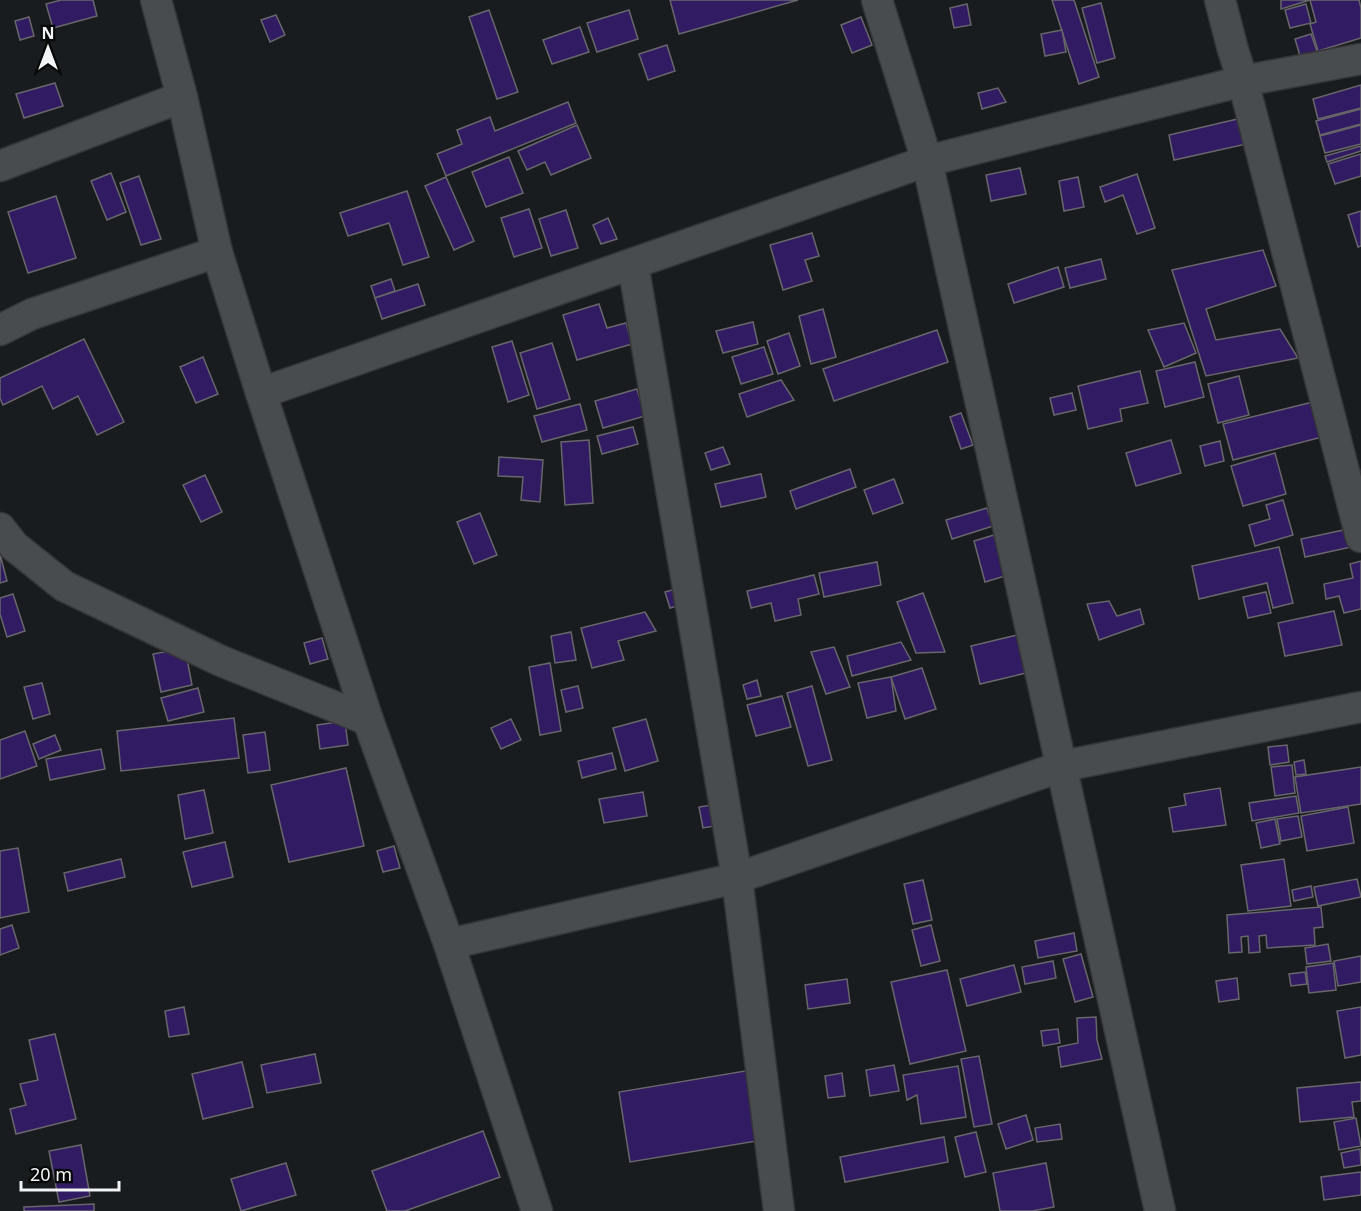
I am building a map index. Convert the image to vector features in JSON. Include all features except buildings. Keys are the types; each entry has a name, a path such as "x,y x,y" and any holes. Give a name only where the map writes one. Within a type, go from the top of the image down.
{"street":[{"path":"156,0 182,97 217,252 261,393 368,720 448,944 537,1211"},
{"path":"877,0 927,161 1160,1211"},
{"path":"1220,0 1244,81 1361,537"},
{"path":"261,393 927,161 1244,81 1361,58"},
{"path":"0,166 182,97"},
{"path":"0,330 32,314 217,252"},
{"path":"633,264 737,878 779,1211"},
{"path":"0,528 14,546 64,586 221,661 368,720"},
{"path":"448,944 737,878 1063,766 1361,707"}]}
